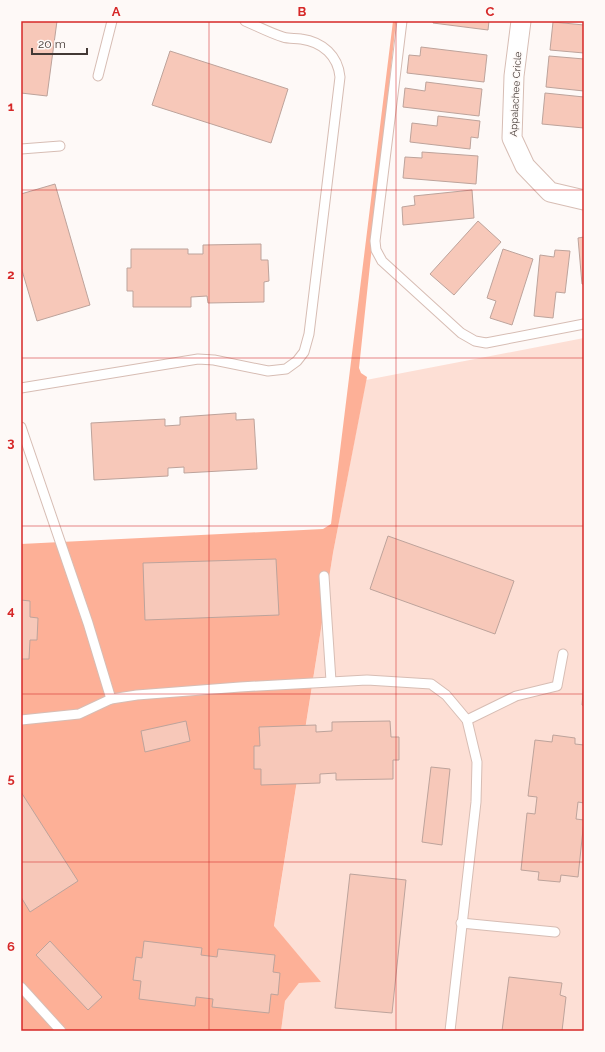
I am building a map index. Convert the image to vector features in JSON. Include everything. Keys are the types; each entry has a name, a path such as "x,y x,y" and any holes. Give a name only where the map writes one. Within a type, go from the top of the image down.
{"street":[{"name":"Appalachee Cricle","path":"521,21 514,76 512,138 525,166 550,192 584,200"}],"lane":[{"path":"98,76 112,21"},
{"path":"21,388 198,360 214,360 268,371 286,369 298,361 304,352 309,334 340,77 339,67 332,55 324,47 314,42 284,37 245,21"},
{"path":"402,21 375,240 378,255 382,261 461,333 475,341 486,343 584,324"},
{"path":"21,149 60,146"},
{"path":"21,427 88,623 111,699"},
{"path":"324,576 331,681"},
{"path":"467,720 516,696 557,686 563,654"},
{"path":"21,720 80,714 111,699 232,687 367,680 431,684 446,695 467,720 478,762 476,802 461,923 450,1031"},
{"path":"461,923 556,932"},
{"path":"21,988 61,1031"}],"shaded area":[{"path":"393,21 396,21 359,368 361,373 367,377 333,553 274,926 321,982 299,983 285,1001 281,1031 21,1031 21,544 323,529 331,524"},
{"path":"584,338 584,1031 281,1031 285,1001 299,983 320,982 274,927 333,553 366,380"}],"building":[{"path":"21,21 57,21 47,96 21,93"},
{"path":"433,21 489,21 488,30 433,23"},
{"path":"553,22 584,25 584,53 550,50"},
{"path":"421,47 487,55 484,82 407,73 409,55 420,56"},
{"path":"170,51 288,89 271,143 152,105"},
{"path":"549,56 584,59 584,91 546,87"},
{"path":"426,82 482,89 479,116 403,107 405,88 425,91"},
{"path":"545,93 584,97 584,128 542,124"},
{"path":"438,116 480,121 478,138 471,137 470,149 410,142 412,123 437,126"},
{"path":"422,152 478,156 476,184 403,178 405,157 422,158"},
{"path":"55,184 90,305 37,321 21,267 21,194"},
{"path":"472,190 474,218 403,225 402,207 415,205 414,196"},
{"path":"478,221 501,242 454,295 430,274"},
{"path":"584,237 584,284 582,284 578,238"},
{"path":"261,244 261,260 268,260 269,281 264,282 264,302 208,303 207,296 191,297 191,307 133,307 133,291 127,291 127,268 131,268 131,249 188,249 188,254 203,254 203,245"},
{"path":"503,249 533,259 512,325 490,318 496,301 487,298"},
{"path":"555,250 570,251 565,293 556,292 553,318 534,316 540,255 554,257"},
{"path":"236,413 236,420 254,419 257,469 184,473 184,467 168,468 168,476 94,480 91,423 165,419 165,426 180,425 180,417"},
{"path":"388,536 514,581 495,634 370,589"},
{"path":"276,559 279,615 145,620 143,563"},
{"path":"21,600 30,601 30,617 38,618 37,640 30,640 29,659 21,659"},
{"path":"584,682 584,706 582,705"},
{"path":"186,721 190,741 145,752 141,731"},
{"path":"390,721 391,737 399,737 399,760 393,760 393,779 336,780 336,773 320,774 320,783 261,785 261,769 254,769 254,746 260,746 259,727 316,725 316,732 332,731 332,722"},
{"path":"553,735 575,738 575,744 584,745 584,803 578,802 576,819 584,820 578,877 561,875 560,882 538,880 539,872 521,870 527,813 535,814 537,797 528,796 535,740 552,742"},
{"path":"431,767 450,769 442,845 422,842"},
{"path":"21,792 78,881 30,912 21,897"},
{"path":"350,874 406,880 392,1013 335,1008"},
{"path":"50,941 102,997 88,1010 36,955"},
{"path":"144,941 202,948 201,955 217,957 218,949 275,955 273,972 280,973 278,995 271,994 269,1013 212,1007 213,999 196,997 195,1006 139,999 141,981 133,980 136,957 142,958"},
{"path":"509,977 562,983 560,995 566,997 562,1031 502,1031"}]}
